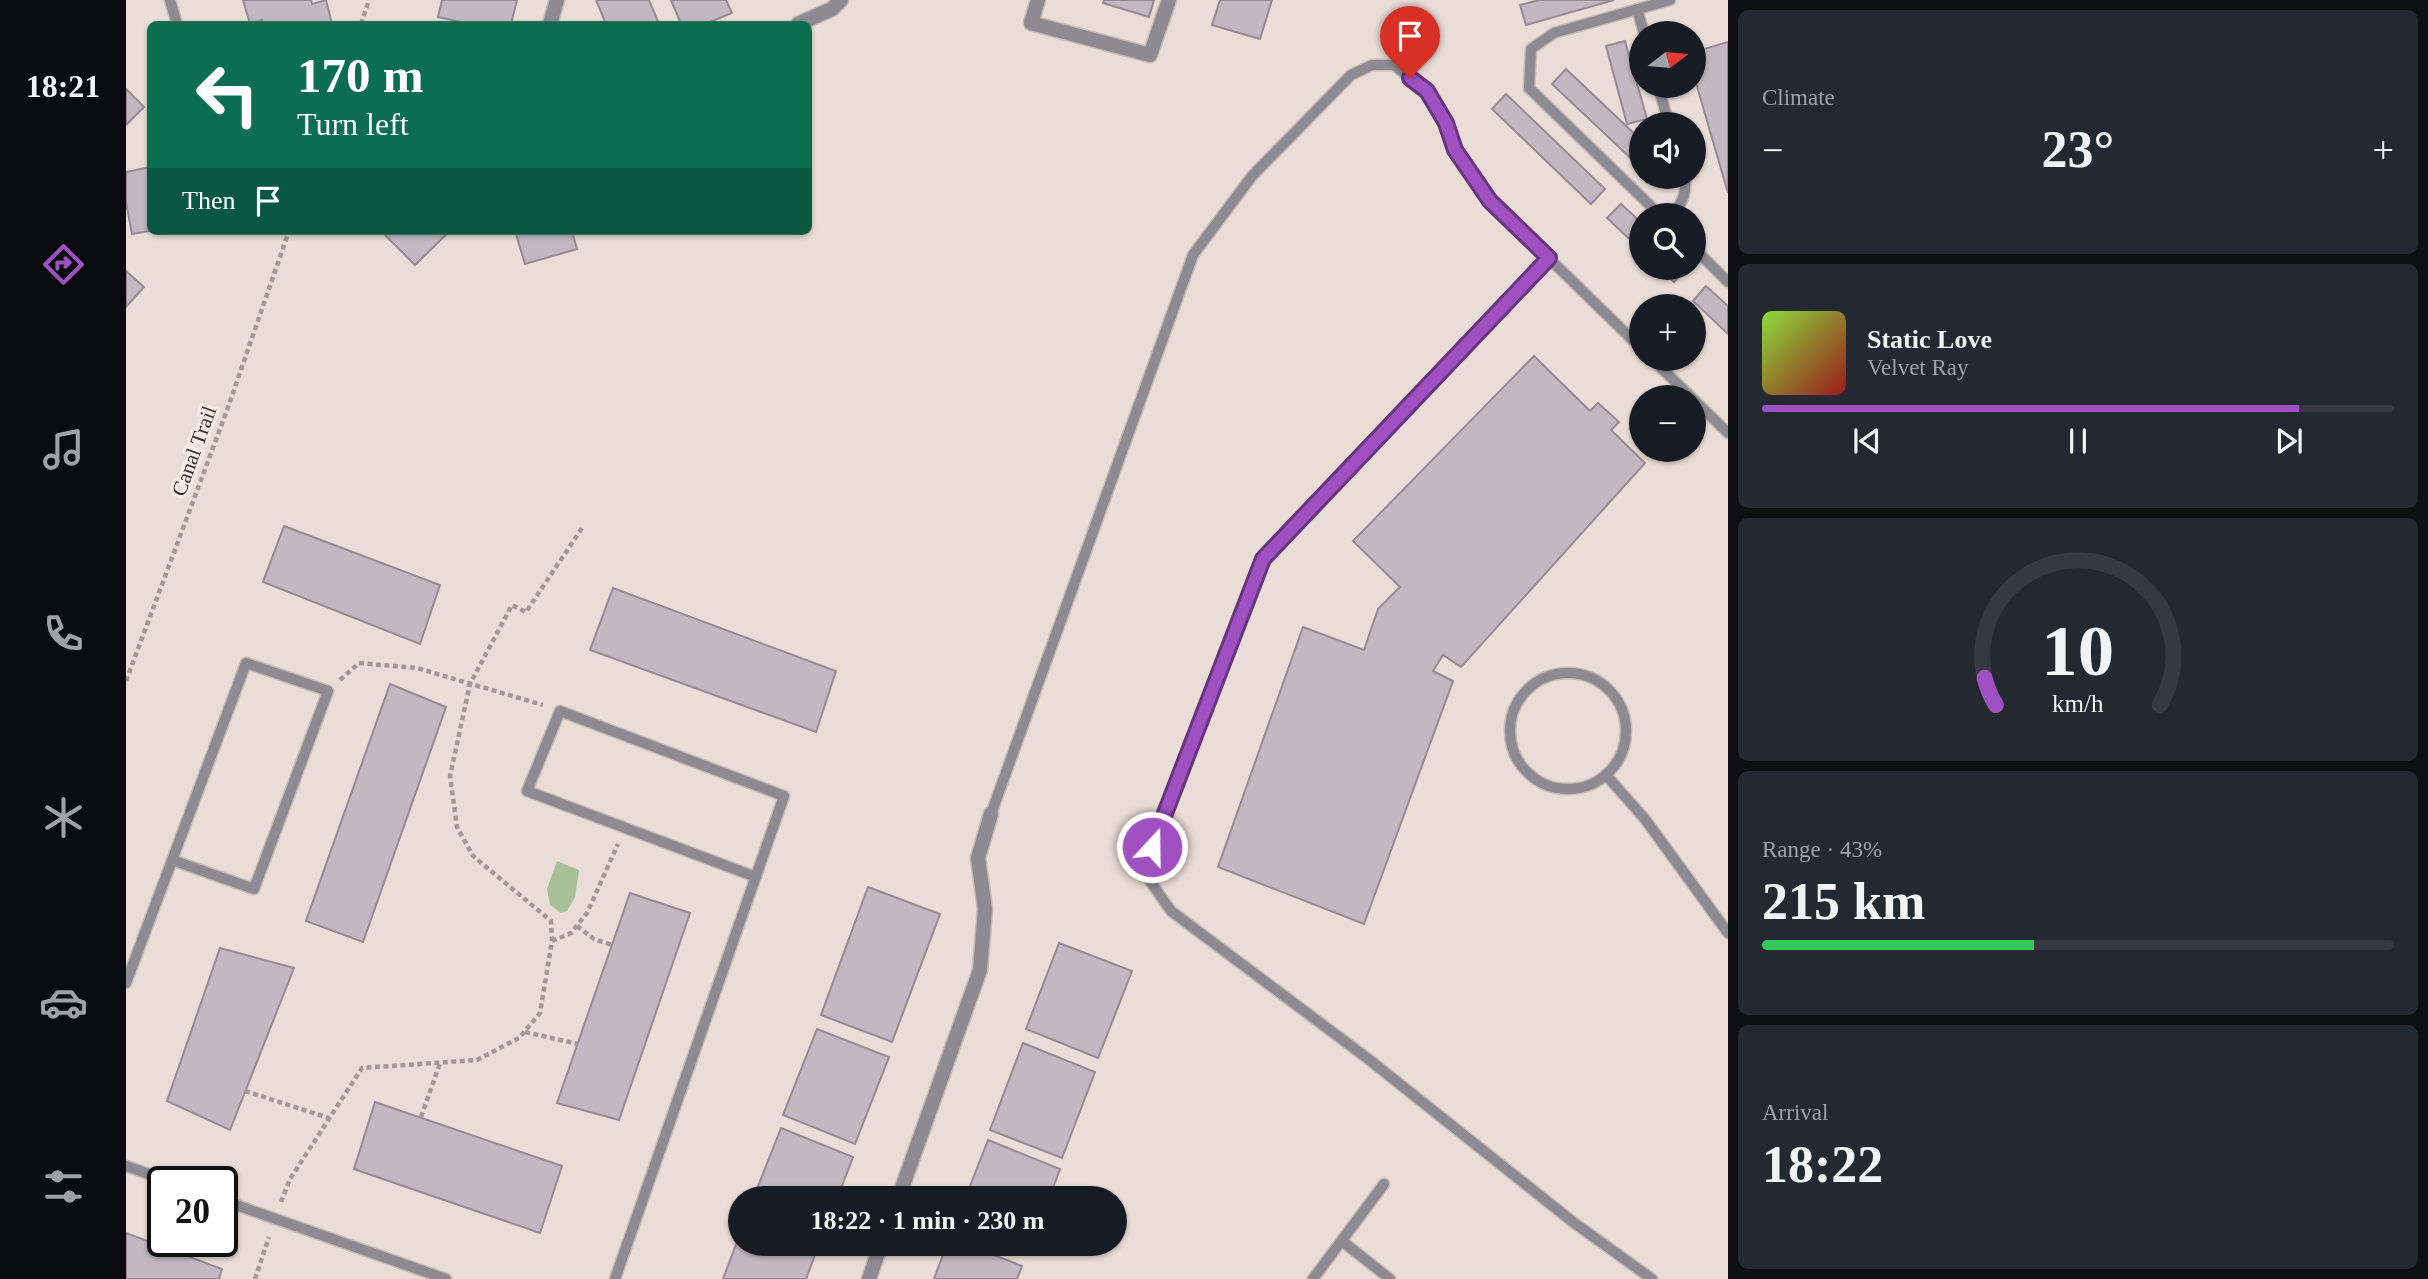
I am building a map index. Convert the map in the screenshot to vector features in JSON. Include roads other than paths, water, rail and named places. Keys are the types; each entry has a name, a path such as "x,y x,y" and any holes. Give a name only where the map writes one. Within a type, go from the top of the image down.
{"street":[{"path":"551,21 557,0"},
{"path":"805,21 832,9 841,0"},
{"path":"1038,0 1031,23 1150,55 1169,0"},
{"path":"903,1186 980,970 985,909 978,858 991,814"},
{"path":"869,1279 877,1256"}],"lane":[{"path":"170,0 176,21"},
{"path":"1648,203 1529,88 1531,49 1554,33 1670,0"},
{"path":"1637,9 1640,21"},
{"path":"991,814 1193,256 1252,176 1351,75 1372,65 1394,65 1427,91 1446,123 1455,150 1490,201 1629,336"},
{"path":"1549,258 1263,559 1152,847 1150,881 1171,911 1367,1058 1573,1222 1652,1279"},
{"path":"1706,260 1728,282"},
{"path":"1664,371 1679,385"},
{"path":"1706,412 1728,433"},
{"path":"126,983 172,860 246,663 328,691 254,889 172,860"},
{"path":"1556,674 1588,676 1605,686 1619,702 1625,720 1626,740 1619,759 1606,775 1582,788 1561,789 1535,780 1520,765 1512,747 1512,712 1522,695 1537,681 1556,674"},
{"path":"615,1279 756,877 784,796 560,710 527,791 756,877"},
{"path":"1606,775 1645,819 1728,933"},
{"path":"126,1166 147,1173"},
{"path":"1313,1279 1384,1184"},
{"path":"238,1206 446,1279"},
{"path":"1342,1241 1390,1279"}]}
